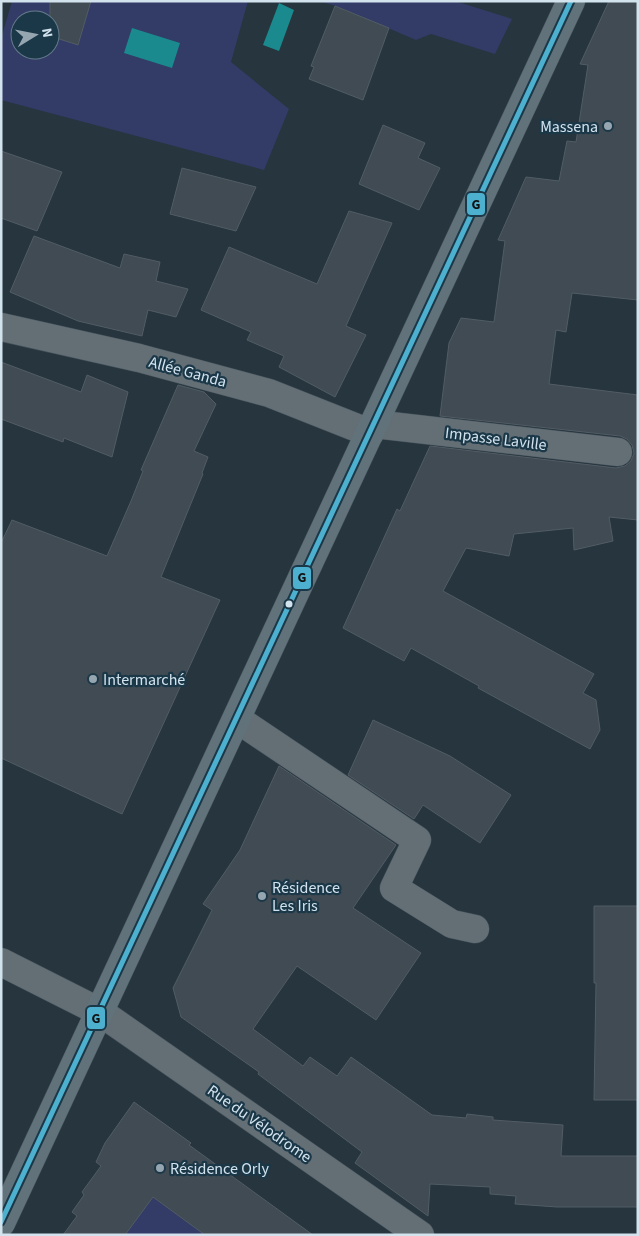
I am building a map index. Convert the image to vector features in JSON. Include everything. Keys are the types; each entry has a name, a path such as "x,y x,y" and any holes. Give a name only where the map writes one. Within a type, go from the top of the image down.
{"main road":[{"path":"1,1223 572,1"}],"street":[{"name":"Allée Ganda","path":"1,327 139,358 269,393 372,428"},
{"name":"Impasse Laville","path":"372,428 618,452"},
{"path":"237,718 417,840 394,888 452,924 475,929"},
{"name":"Rue du Vélodrome","path":"1,962 100,1012 420,1235"}],"shaded area":[{"path":"12,1 248,1 231,62 289,109 264,170 1,100 1,39"},
{"path":"319,1 455,1 512,19 495,54 431,34 416,40 336,6"},
{"path":"279,3 294,10 279,51 263,45"},
{"path":"132,28 180,43 172,68 124,53"},
{"path":"153,1197 206,1235 125,1235"}],"building":[{"path":"50,1 91,1 78,45 60,39 60,10 50,10"},
{"path":"609,1 638,1 638,300 572,293 566,332 556,330 549,384 638,395 638,520 609,517 613,541 574,550 573,528 514,534 509,556 466,548 443,591 594,674 583,693 596,700 600,730 590,749 478,688 479,686 411,648 404,661 343,628 397,509 400,511 430,446 616,468 625,466 631,461 634,453 632,445 627,439 620,436 440,416 449,343 461,318 494,322 505,241 498,240 526,177 559,181 567,141 576,142 588,65 580,64"},
{"path":"335,6 389,28 363,100 309,79 314,67 311,66"},
{"path":"383,125 425,143 418,158 440,168 419,210 359,184"},
{"path":"1,151 62,172 37,231 1,218"},
{"path":"182,168 256,187 236,231 170,214"},
{"path":"349,211 392,223 346,326 366,335 335,397 279,367 284,356 247,340 251,332 201,310 229,247 317,284"},
{"path":"34,236 120,268 124,254 160,262 156,281 188,289 176,317 148,310 142,336 78,321 10,292"},
{"path":"1,362 81,392 87,375 128,392 112,457 64,438 63,442 1,419"},
{"name":"Intermarché","path":"178,385 204,392 216,404 194,451 208,457 203,474 161,577 220,600 122,814 1,758 1,543 12,520 107,556 143,471 141,470"},
{"path":"373,720 450,756 511,795 480,843 423,805 414,819 348,775"},
{"path":"279,766 396,845 353,908 421,953 376,1020 297,966 253,1029 303,1066 310,1057 337,1076 351,1057 432,1115 466,1118 467,1114 493,1117 493,1120 563,1125 561,1156 638,1156 638,1207 557,1207 515,1204 516,1196 490,1194 490,1187 430,1184 428,1216 355,1163 362,1152 258,1074 259,1072 181,1017 173,988 212,910 203,904 240,850"},
{"path":"594,906 638,906 638,1100 594,1100 596,983 594,983"},
{"name":"Résidence Orly","path":"134,1102 191,1143 189,1145 313,1235 205,1235 153,1197 125,1235 63,1235 77,1216 72,1212 84,1195 82,1192 101,1166 96,1162 105,1143"}],"transit line":[{"name":"G","path":"1,1222 571,1"}],"place":[{"name":"Massena","path":"608,126"},
{"name":"Intermarché","path":"93,679"},
{"name":"Résidence Les Iris","path":"262,896"},
{"name":"Résidence Orly","path":"160,1168"}]}
